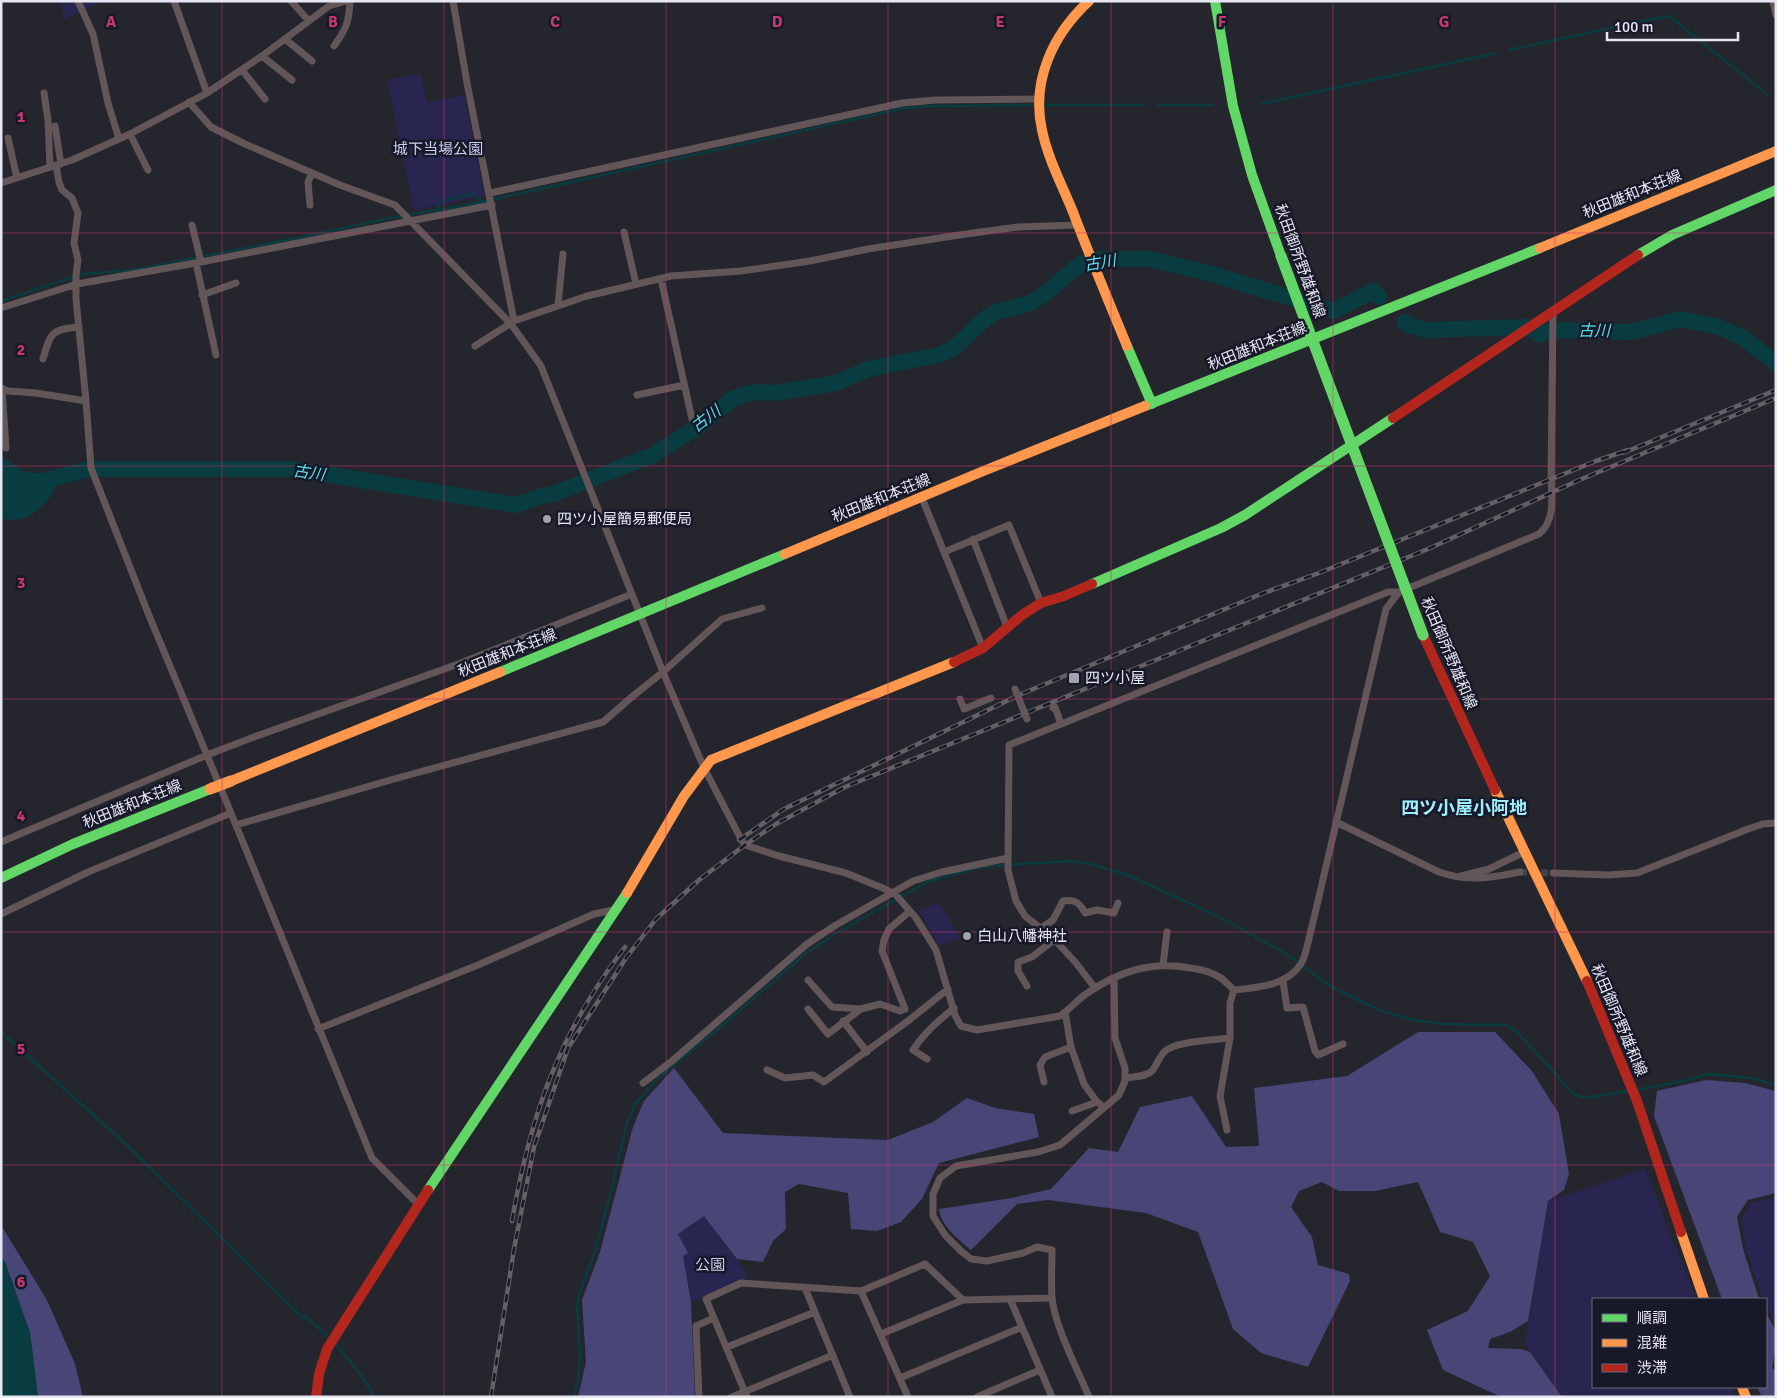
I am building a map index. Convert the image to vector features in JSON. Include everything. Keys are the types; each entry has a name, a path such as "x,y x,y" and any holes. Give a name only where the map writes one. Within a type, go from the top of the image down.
{"main road":[{"path":"1089,1 1060,32 1050,54 1042,78 1041,125 1078,225 1152,404"},
{"name":"秋田御所野雄和線","path":"1215,1 1238,123 1252,175 1423,635 1524,852 1576,958 1626,1072 1704,1298"},
{"name":"秋田雄和本荘線","path":"1,878 73,844 641,614 793,549 1512,260 1776,151"},
{"path":"316,1397 327,1349 516,1058 618,908 694,780 711,760 948,664 983,648 1022,614 1041,604 1064,596 1221,528 1253,510 1523,332 1536,324 1554,318 1603,277 1664,239 1776,190"}],"street":[{"path":"78,1 93,34 108,103 119,139"},
{"path":"174,1 207,93"},
{"path":"291,1 309,22"},
{"path":"1,183 56,165 130,134 207,93 262,56 329,6 346,1"},
{"path":"334,46 346,29 350,16 350,1"},
{"path":"453,1 467,83 491,199 512,322"},
{"path":"1773,1 1776,15"},
{"path":"285,39 312,61"},
{"path":"262,56 292,80"},
{"path":"242,70 265,100"},
{"path":"44,93 59,182 62,190 72,198 78,213 74,243 78,260 79,327 91,468 148,613 232,813 318,1029 372,1158 419,1205"},
{"path":"1,308 77,279 199,261 406,218 902,103 936,100 1040,102"},
{"path":"189,102 211,127 312,173 395,205 512,322 541,366 562,413 632,594 704,768 745,845 779,856 846,873 894,894 916,918 936,950 961,1026 977,1030 1060,1016 1095,988 1114,978 1146,966 1164,965 1202,970 1220,977 1234,990 1253,988 1282,981 1300,965 1314,918 1386,610 1399,592"},
{"path":"55,126 56,165"},
{"path":"130,134 148,170"},
{"path":"8,138 17,178"},
{"path":"310,205 308,182 312,173"},
{"path":"192,225 199,251 202,295 216,355"},
{"path":"475,346 512,322 558,305 587,296 671,276 741,271 810,261 868,249 1018,227 1078,225"},
{"path":"624,232 636,284"},
{"path":"558,305 563,254"},
{"path":"660,279 692,418"},
{"path":"202,295 236,283"},
{"path":"1095,988 1076,963 1054,940 1024,916 1011,888 1008,862 1009,746 1388,592 1399,592 1539,534 1547,525 1553,505 1551,480 1554,318"},
{"path":"43,359 49,338 54,332 63,328 79,327"},
{"path":"637,395 684,385"},
{"path":"6,448 1,388 8,391 36,393 86,401"},
{"path":"922,498 983,648"},
{"path":"944,552 1009,525 1041,604"},
{"path":"974,539 1007,627"},
{"path":"1,842 68,812 207,755 461,663 632,594"},
{"path":"236,825 394,779 603,722 664,672 722,619 762,608"},
{"path":"1015,689 1027,719"},
{"path":"960,699 964,709 991,698"},
{"path":"1053,708 1056,707 1061,724"},
{"path":"1,914 88,872 232,813"},
{"path":"1336,822 1439,872 1456,878 1483,879 1520,872"},
{"path":"1553,873 1608,875 1637,873 1748,829 1763,824 1776,823"},
{"path":"1456,878 1489,869 1524,852"},
{"path":"643,1083 807,944 836,925 894,894 913,881 942,872 1008,862"},
{"path":"1040,929 1053,920 1063,901 1072,900 1081,905 1085,913 1097,910 1114,913 1118,902"},
{"path":"318,1029 478,965 594,914 618,908"},
{"path":"910,911 889,929 882,951 905,1008 914,1017"},
{"path":"1164,965 1166,932"},
{"path":"1027,986 1018,971 1018,962 1032,957 1054,940"},
{"path":"1089,1397 1063,1336 1052,1298 1052,1250 1037,1247 1023,1253 988,1261 971,1259 960,1252 945,1235 933,1216 933,1194 940,1178 956,1166 1038,1152 1060,1145 1119,1096 1126,1078 1126,1068 1115,1038 1114,978"},
{"path":"808,980 832,1007 862,1009"},
{"path":"1282,981 1288,1008 1303,1007 1315,1051 1318,1055 1343,1044"},
{"path":"767,1070 785,1078 813,1075 824,1082 914,1017 948,989"},
{"path":"1226,1130 1220,1096 1230,1038 1230,1003 1234,990"},
{"path":"808,1009 828,1034 843,1021 862,1009 880,1004 900,1011 905,1008"},
{"path":"927,1059 913,1050 938,1020 954,1008"},
{"path":"1065,1012 1071,1047 1084,1084 1097,1102 1104,1107"},
{"path":"843,1021 867,1052"},
{"path":"1126,1078 1139,1077 1151,1072 1162,1054 1169,1048 1200,1041 1230,1038"},
{"path":"1044,1082 1040,1065 1045,1058 1071,1047"},
{"path":"1072,1111 1097,1102"},
{"path":"746,1394 706,1299 741,1283 861,1290 925,1264 963,1300"},
{"path":"805,1288 850,1397"},
{"path":"861,1290 908,1397"},
{"path":"881,1334 963,1300 1052,1298"},
{"path":"1010,1299 1052,1397"},
{"path":"726,1347 815,1312"},
{"path":"699,1397 696,1326 714,1318"},
{"path":"900,1378 1022,1327"},
{"path":"732,1397 746,1394 833,1355"},
{"path":"977,1397 1040,1370"}],"green space":[{"path":"60,1 104,1 64,19"},
{"name":"城下当場公園","path":"421,74 427,102 464,95 485,196 414,210 387,80"},
{"path":"940,903 960,938 938,946 936,938 918,911"},
{"path":"1645,1169 1696,1298 1592,1298 1592,1388 1731,1388 1735,1397 1562,1397 1525,1344 1548,1201"},
{"path":"1776,1197 1776,1324 1767,1308 1767,1298 1763,1298 1746,1249 1741,1220 1751,1203"},
{"name":"公園","path":"704,1216 737,1259 747,1277 691,1302 678,1234"}],"shaded area":[{"path":"1,456 23,471 43,474 57,480 56,486 49,498 39,509 27,517 11,520 1,519"},
{"path":"1418,1032 1495,1032 1532,1071 1559,1114 1569,1174 1564,1190 1548,1201 1528,1321 1510,1332 1490,1339 1488,1348 1520,1349 1530,1352 1562,1397 1501,1397 1443,1370 1427,1330 1468,1311 1490,1276 1473,1242 1440,1232 1418,1182 1375,1191 1339,1191 1322,1182 1299,1191 1291,1207 1312,1237 1318,1265 1349,1274 1350,1281 1308,1367 1261,1353 1233,1329 1198,1232 1146,1213 1048,1200 1017,1204 971,1250 951,1232 940,1215 939,1209 1012,1198 1051,1189 1089,1148 1118,1152 1140,1107 1192,1096 1226,1147 1259,1146 1254,1088 1347,1076"},
{"path":"674,1068 723,1133 888,1140 933,1122 967,1098 995,1108 1034,1114 1039,1137 939,1163 922,1199 901,1222 877,1231 851,1229 848,1193 799,1184 785,1192 786,1229 773,1241 763,1262 737,1259 704,1216 678,1234 688,1253 683,1256 691,1302 695,1397 578,1397 586,1362 582,1300 600,1252 633,1127 644,1101"},
{"path":"1706,1080 1745,1083 1776,1091 1776,1193 1748,1200 1737,1217 1743,1249 1759,1298 1722,1298 1654,1116 1657,1091"},
{"path":"1,1225 47,1300 75,1364 83,1397 38,1397 30,1333 5,1262 1,1258"},
{"path":"1,1258 5,1262 30,1333 38,1397 1,1397"},
{"path":"1767,1315 1776,1331 1776,1348 1772,1368 1776,1371 1776,1397 1762,1397 1758,1388 1767,1388"}],"waterway":[{"path":"1628,24 1669,16 1767,94"},
{"path":"1509,50 1615,27"},
{"path":"1260,104 1497,53"},
{"path":"1,301 82,274 133,270 390,218 477,203 905,108 1035,105"},
{"path":"1043,105 1144,105"},
{"path":"1157,105 1213,105"},
{"path":"438,209 441,201 472,194 483,202"},
{"name":"古川","path":"1,481 44,481 84,470 98,469 292,469 516,505 553,494 653,455 701,425 732,399 746,394 759,392 774,393 826,385 839,382 868,369 938,355 954,348 986,318 998,311 1032,302 1045,294 1080,264 1103,259 1149,259 1208,273 1334,311 1373,291 1379,297"},
{"name":"古川","path":"1405,322 1426,330 1527,327 1540,335 1551,330 1632,332 1680,319 1719,327 1743,338 1776,363"},
{"path":"574,1397 578,1381 580,1357 577,1305 579,1294 593,1257 611,1192 627,1122 635,1104 659,1077 805,954 835,934 929,881 977,868 1071,861 1091,864 1128,875 1219,917 1285,953 1333,988 1379,1010 1413,1020 1444,1024 1506,1025 1516,1031 1574,1094 1585,1098 1628,1091"},
{"path":"1,1032 129,1147 304,1319 305,1316 331,1339"},
{"path":"1636,1090 1684,1081 1708,1074 1751,1078 1776,1085"},
{"path":"335,1343 361,1375 375,1397"}],"tunnel":[{"path":"1520,872 1553,873"}],"railway":[{"path":"1623,453 1776,390"},
{"path":"491,1397 514,1249 534,1147 568,1048 626,958 656,919 699,880 776,824 845,787 1428,549 1577,481 1776,398"},
{"path":"739,840 784,809 1019,695 1261,594 1319,573 1596,461 1628,450"},
{"path":"512,1221 528,1146 550,1077 582,1011 625,947"}],"traffic: fast":[{"path":"1215,1 1233,106 1252,175 1281,256"},
{"path":"1638,255 1672,235 1776,190"},
{"path":"1145,406 1540,248"},
{"path":"1281,256 1423,635"},
{"path":"1127,346 1152,404"},
{"path":"1092,584 1221,528 1245,515 1393,418"},
{"path":"500,672 785,554"},
{"path":"1,878 73,844 210,789"},
{"path":"428,1190 627,893"}],"traffic: slow":[{"path":"1089,1 1076,14 1055,43 1043,76 1039,112 1042,130 1052,162 1127,346"},
{"path":"1540,248 1776,151"},
{"path":"785,554 1145,406"},
{"path":"627,893 684,796 711,760 954,662"},
{"path":"231,781 500,672"},
{"path":"210,789 231,781"},
{"path":"1495,790 1587,981"},
{"path":"1681,1232 1704,1298"},
{"path":"1742,1388 1746,1397"}],"traffic: jam":[{"path":"1393,418 1638,255"},
{"path":"954,662 983,648 1022,615 1041,603 1092,584"},
{"path":"1423,635 1495,790"},
{"path":"1587,981 1637,1101 1681,1232"},
{"path":"316,1397 319,1374 327,1349 428,1190"}],"place":[{"name":"四ツ小屋簡易郵便局","path":"547,519"},
{"name":"四ツ小屋","path":"1074,678"},
{"name":"白山八幡神社","path":"967,936"}],"district":[{"name":"四ツ小屋小阿地","path":"1464,808"}]}
